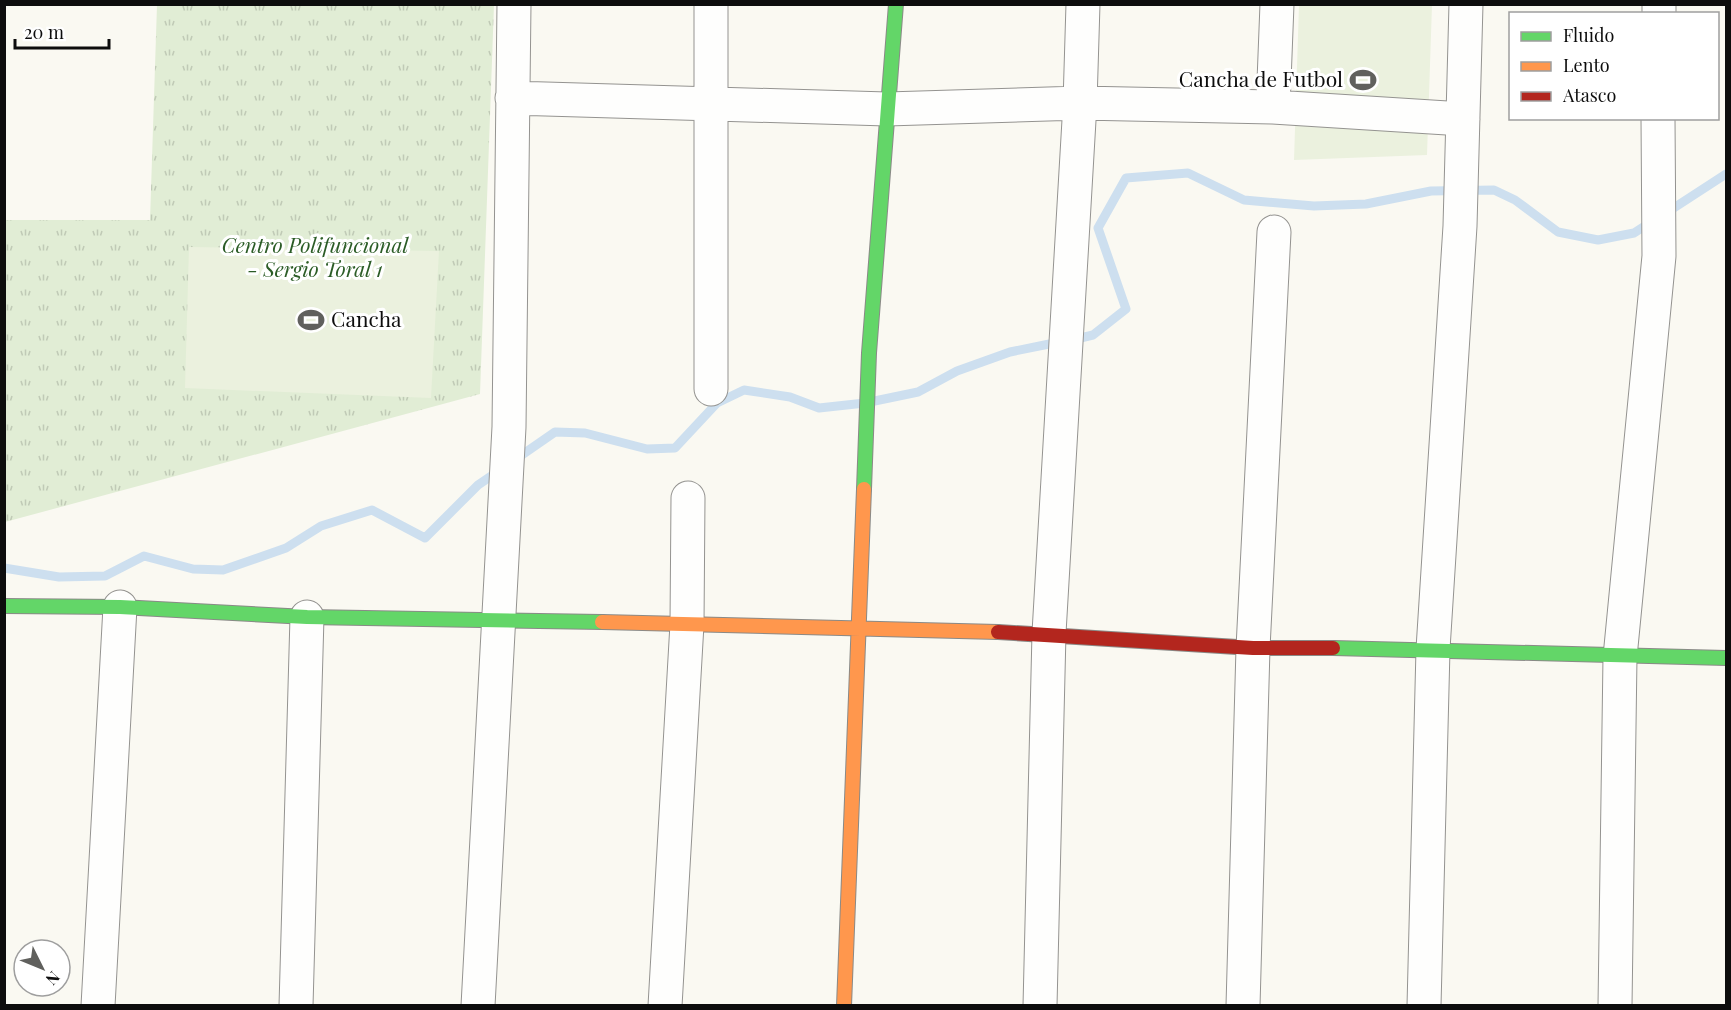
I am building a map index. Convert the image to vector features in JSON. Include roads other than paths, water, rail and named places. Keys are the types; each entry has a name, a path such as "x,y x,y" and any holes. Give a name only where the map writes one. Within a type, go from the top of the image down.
{"street":[{"path":"477,1005 509,428 514,4"},
{"path":"711,4 711,389"},
{"path":"844,1005 856,628 868,353 896,4"},
{"path":"1040,1005 1049,633 1080,103 1083,4"},
{"path":"1273,107 1277,4"},
{"path":"1424,1005 1433,649 1460,226 1466,4"},
{"path":"512,98 887,109 1080,103 1273,107 1463,119"},
{"path":"1615,1005 1620,657 1659,256 1658,120"},
{"path":"1243,1005 1253,648 1274,232"},
{"path":"665,1005 687,624 688,498"},
{"path":"4,606 120,607 308,617 500,619 1049,633 1253,648 1433,649 1620,657 1726,658"},
{"path":"98,1005 120,607"},
{"path":"296,1005 308,617"}],"waterway":[{"path":"1072,340 1093,335 1126,309 1098,228 1126,178 1188,173 1244,200 1314,206 1366,204 1431,191 1494,190 1515,200 1558,232 1598,240 1634,233 1651,222"},
{"path":"1666,213 1726,174"},
{"path":"516,459 555,432 585,433 647,449 675,448 717,403 744,390 790,397 819,408 865,403 918,392 957,371 1010,352 1059,342"},
{"path":"4,568 59,577 105,576 144,556 193,569 223,570 286,548 321,526 372,510 425,538 478,485 500,470"}],"place":[{"name":"Cancha de Futbol","path":"1363,80"},
{"name":"Cancha","path":"311,320"}],"park label":[{"name":"Centro Polifuncional - Sergio Toral 1","path":"315,258"}]}
